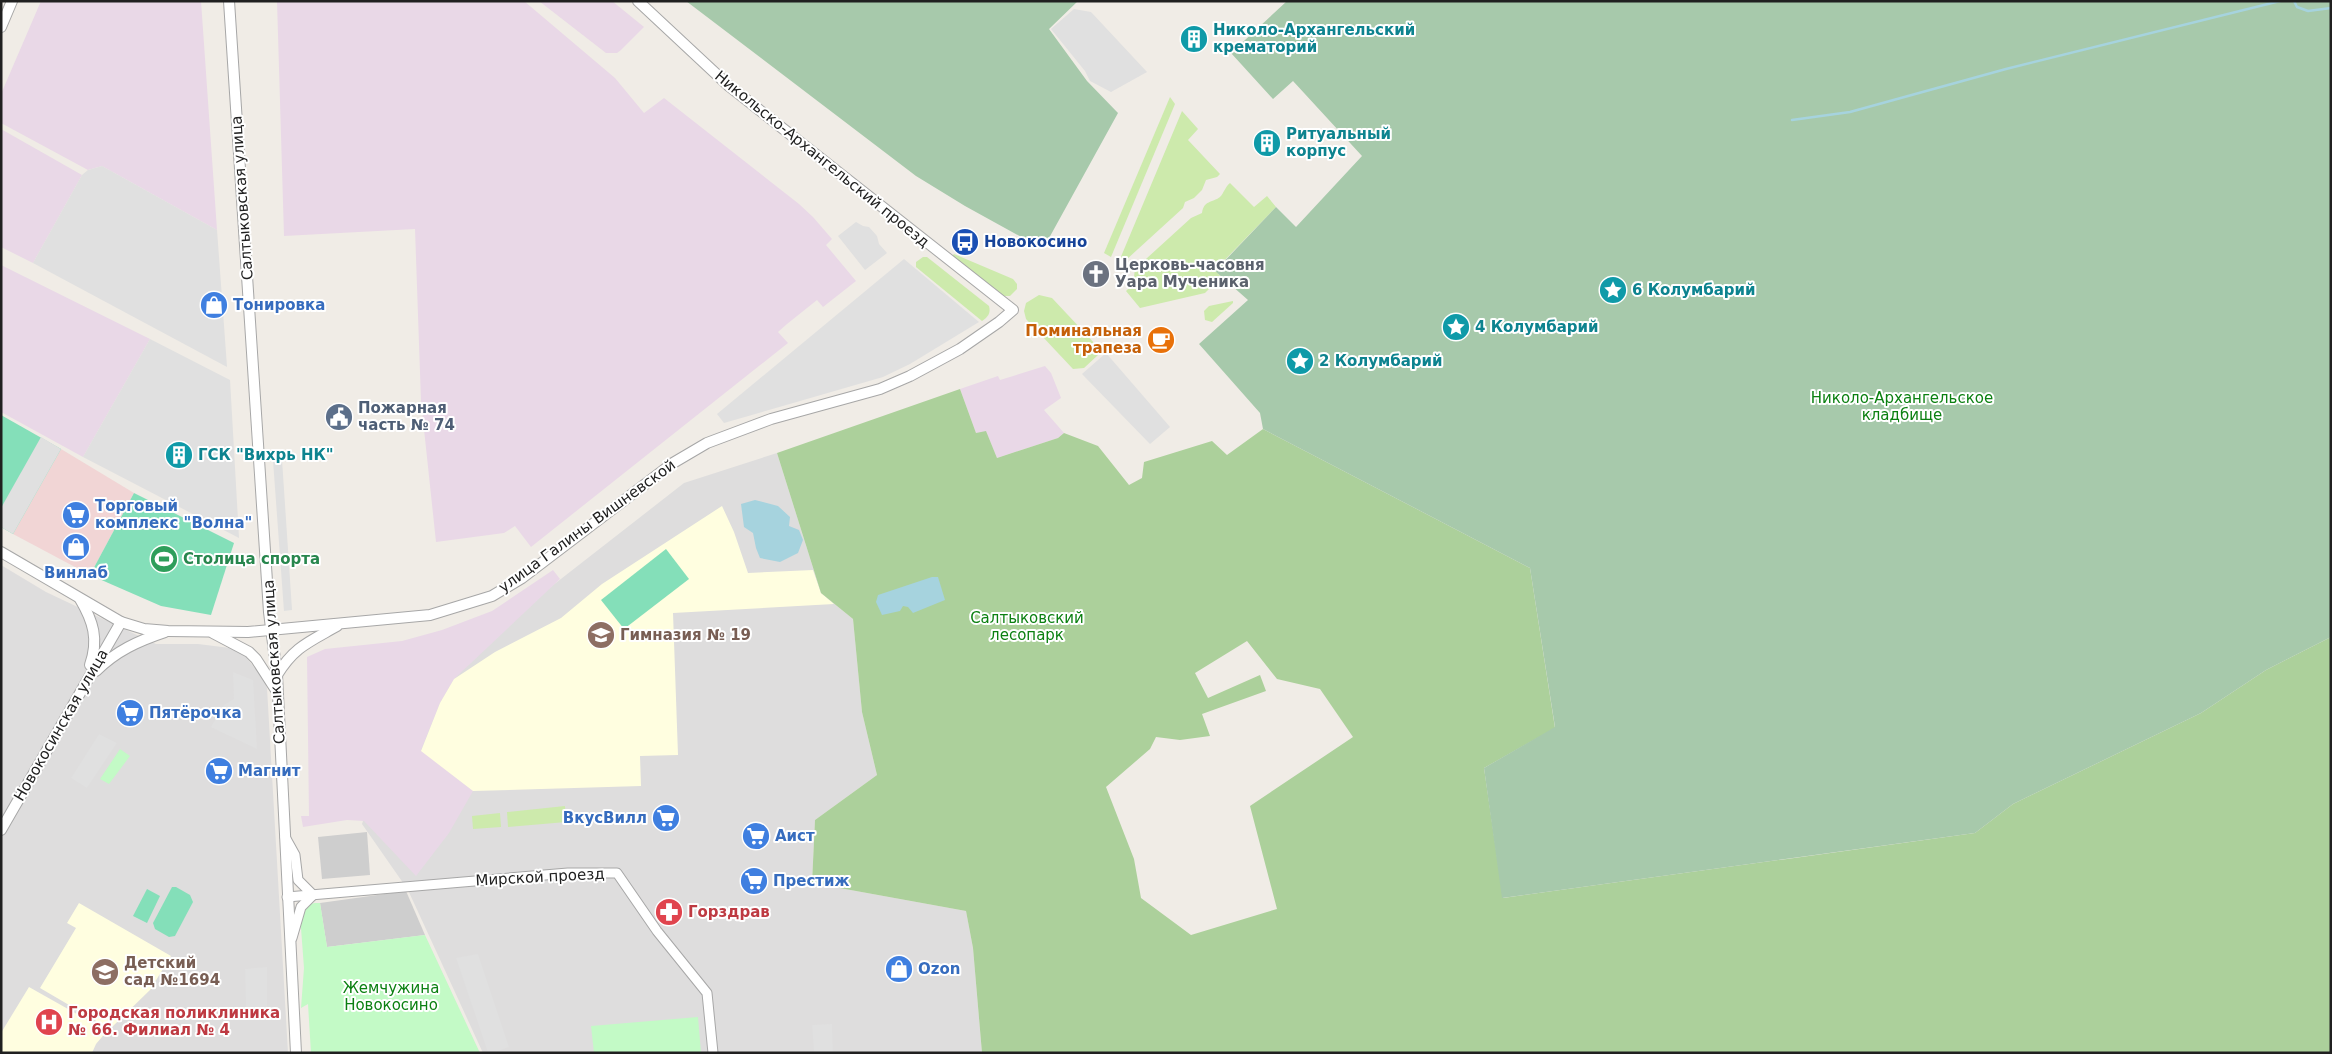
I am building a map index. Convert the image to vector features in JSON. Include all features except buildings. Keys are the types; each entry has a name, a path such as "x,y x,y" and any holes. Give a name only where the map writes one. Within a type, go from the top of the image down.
{"street":[{"path":"1,27 12,1"},
{"name":"Салтыковская улица","path":"229,1 272,630 278,693 296,1053"},
{"name":"Никольско-Архангельский проезд","path":"638,1 729,86 1012,310"},
{"name":"улица Галины Вишневской","path":"1,552 121,622 136,627 168,631 210,632 272,630 430,615 492,596 522,578 688,453 716,439 770,419 880,389 910,376 976,338 1012,310"},
{"path":"78,596 92,621 96,643 84,682"},
{"name":"Новокосинская улица","path":"1,830 84,682 121,622"},
{"path":"276,675 287,658 298,649 339,625"},
{"path":"84,682 116,653 143,639 168,631"},
{"path":"210,632 249,652 256,659 278,693"},
{"path":"284,836 295,855 298,880 313,895 301,907 290,944"},
{"name":"Мирской проезд","path":"287,897 574,873 616,873 657,931 707,993 713,1053"}],"shaded area":[{"path":"41,1 201,1 217,230 102,166 88,170 1,123 1,94"},
{"path":"277,1 524,1 615,78 644,113 664,98 799,204 832,239 826,245 856,281 823,307 817,300 787,324 778,332 788,343 531,547 515,526 504,533 436,542 421,401 415,229 284,236"},
{"path":"539,1 612,1 644,27 617,53 606,53"},
{"path":"1074,9 1091,12 1147,72 1111,92 1090,81 1085,71 1051,29"},
{"path":"1,129 82,175 33,263 1,247"},
{"path":"102,166 217,230 227,367 33,263 82,175 88,170"},
{"path":"856,222 869,227 887,253 865,270 838,236"},
{"path":"904,259 979,322 910,364 883,377 724,423 717,414"},
{"path":"1,265 150,339 83,457 1,412"},
{"path":"150,339 230,380 239,538 83,457"},
{"path":"1106,353 1170,427 1150,444 1082,374"},
{"path":"1045,366 1051,373 1061,398 1044,410 1064,433 1058,438 997,458 986,432 976,433 960,389 998,376 1000,380"},
{"path":"41,437 61,449 13,534 1,527 1,508"},
{"path":"61,449 134,493 90,575 13,534"},
{"path":"777,453 821,593 853,619 862,712 877,775 815,820 812,883 966,911 973,948 982,1053 483,1053 408,890 362,824 380,768 420,689 684,483"},
{"path":"273,460 282,460 292,610 284,611"},
{"name":"Гимназия № 19","path":"722,506 734,532 748,573 813,570 821,593 834,604 673,613 678,755 640,756 641,786 473,791 421,751 440,703 454,679 495,652 561,618 602,584"},
{"path":"1,565 46,592 156,644 198,644 230,648 245,656 263,678 267,688 288,1053 1,1053"},
{"path":"553,570 560,579 454,679 440,703 421,750 473,791 449,833 416,876 364,821 347,820 303,827 301,816 309,816 307,657 325,649 402,641 442,630 492,611"},
{"path":"233,672 253,680 257,749 211,727 224,705 234,699"},
{"path":"99,734 117,743 87,788 71,778"},
{"path":"367,832 370,875 322,879 318,837"},
{"path":"406,891 425,935 327,947 320,903"},
{"name":"Детский сад №1694","path":"79,903 171,956 150,990 110,1029 40,988 76,928 67,923"},
{"path":"478,954 509,1047 492,1053 488,1053 456,958"},
{"path":"267,967 267,1014 246,1011 245,969"},
{"name":"Городская поликлиника № 66. Филиал № 4","path":"29,987 107,1031 96,1044 92,1053 1,1053 1,1033"},
{"path":"832,1024 833,1053 814,1053 812,1025"}],"green space":[{"path":"686,1 1078,1 1049,29 1087,81 1118,113 1043,249 965,206 916,176"},
{"name":"Николо-Архангельское кладбище","path":"1287,1 2331,1 2331,637 2266,670 2201,713 2013,804 1975,833 1502,898 1484,768 1555,727 1530,568 1263,429 1260,413 1199,344 1248,300 1215,271 1276,207 1296,227 1362,156 1293,81 1273,99 1231,53"},
{"path":"1170,97 1175,104 1111,257 1104,253"},
{"path":"1182,111 1198,129 1188,140 1220,174 1217,177 1206,180 1202,190 1194,198 1185,202 1183,208 1126,260 1120,259"},
{"path":"1230,183 1254,207 1267,196 1276,207 1215,270 1221,277 1205,293 1140,308 1126,291 1133,284 1135,269 1191,218 1202,213 1206,204 1220,197"},
{"path":"954,254 1013,279 1017,284 1017,289 1010,296 1004,296 952,256"},
{"path":"923,257 927,257 989,306 989,313 986,318 982,321 916,267 916,262"},
{"path":"1039,295 1052,298 1097,346 1098,355 1084,368 1073,369 1026,319 1024,311 1026,303"},
{"path":"1233,301 1212,322 1205,320 1204,311 1209,306"},
{"name":"Салтыковский лесопарк","path":"960,389 976,433 986,431 997,458 1058,438 1064,433 1098,446 1129,485 1142,478 1144,462 1212,441 1227,455 1263,429 1530,568 1555,728 1484,768 1503,898 1975,833 2013,804 2201,713 2266,670 2331,637 2331,1053 982,1053 973,948 966,911 812,883 815,820 877,775 862,712 853,619 821,593 777,453","holes":["1247,641 1277,679 1320,689 1353,737 1250,806 1277,909 1191,935 1141,898 1134,859 1106,787 1150,749 1156,737 1180,740 1210,736 1202,714 1266,691 1260,675 1208,698 1195,673"]},
{"path":"1,415 61,449 13,534 1,527"},
{"name":"Столица спорта","path":"134,493 234,543 211,615 161,606 90,575"},
{"path":"666,549 689,579 624,629 601,600"},
{"path":"120,749 130,756 109,784 100,779"},
{"path":"565,806 566,822 508,827 507,812"},
{"path":"500,813 501,827 473,829 472,816"},
{"path":"172,887 176,887 190,895 193,902 175,936 169,937 155,929 153,923"},
{"path":"147,889 160,896 147,923 133,916"},
{"name":"Жемчужина Новокосино","path":"320,903 327,947 425,935 480,1053 311,1053 308,1004 301,1008 304,968 300,915 305,905"},
{"path":"698,1017 701,1053 594,1053 591,1026"}],"water":[{"path":"755,500 778,506 790,517 789,526 799,530 803,540 798,553 780,562 760,558 753,533 744,527 741,504"},
{"path":"932,577 938,577 945,600 913,613 908,607 903,606 900,611 882,615 876,602 878,595"}],"waterway":[{"path":"1792,120 1850,112 2006,69 2280,1"},
{"path":"2294,1 2297,7 2308,11 2331,8"}],"place":[{"name":"Николо-Архангельский крематорий","path":"1194,39"},
{"name":"Ритуальный корпус","path":"1267,143"},
{"name":"Новокосино","path":"965,242"},
{"name":"Церковь-часовня Уара Мученика","path":"1096,274"},
{"name":"6 Колумбарий","path":"1613,290"},
{"name":"Тонировка","path":"214,305"},
{"name":"4 Колумбарий","path":"1456,327"},
{"name":"Поминальная трапеза","path":"1161,340"},
{"name":"2 Колумбарий","path":"1300,361"},
{"name":"Пожарная часть № 74","path":"339,417"},
{"name":"ГСК \"Вихрь НК\"","path":"179,455"},
{"name":"Торговый комплекс \"Волна\"","path":"76,515"},
{"name":"Винлаб","path":"76,547"},
{"name":"Столица спорта","path":"164,559"},
{"name":"Гимназия № 19","path":"601,635"},
{"name":"Пятёрочка","path":"130,713"},
{"name":"Магнит","path":"219,771"},
{"name":"ВкусВилл","path":"666,818"},
{"name":"Аист","path":"756,836"},
{"name":"Престиж","path":"754,881"},
{"name":"Горздрав","path":"669,912"},
{"name":"Ozon","path":"899,969"},
{"name":"Детский сад №1694","path":"105,972"},
{"name":"Городская поликлиника № 66. Филиал № 4","path":"49,1022"}]}
